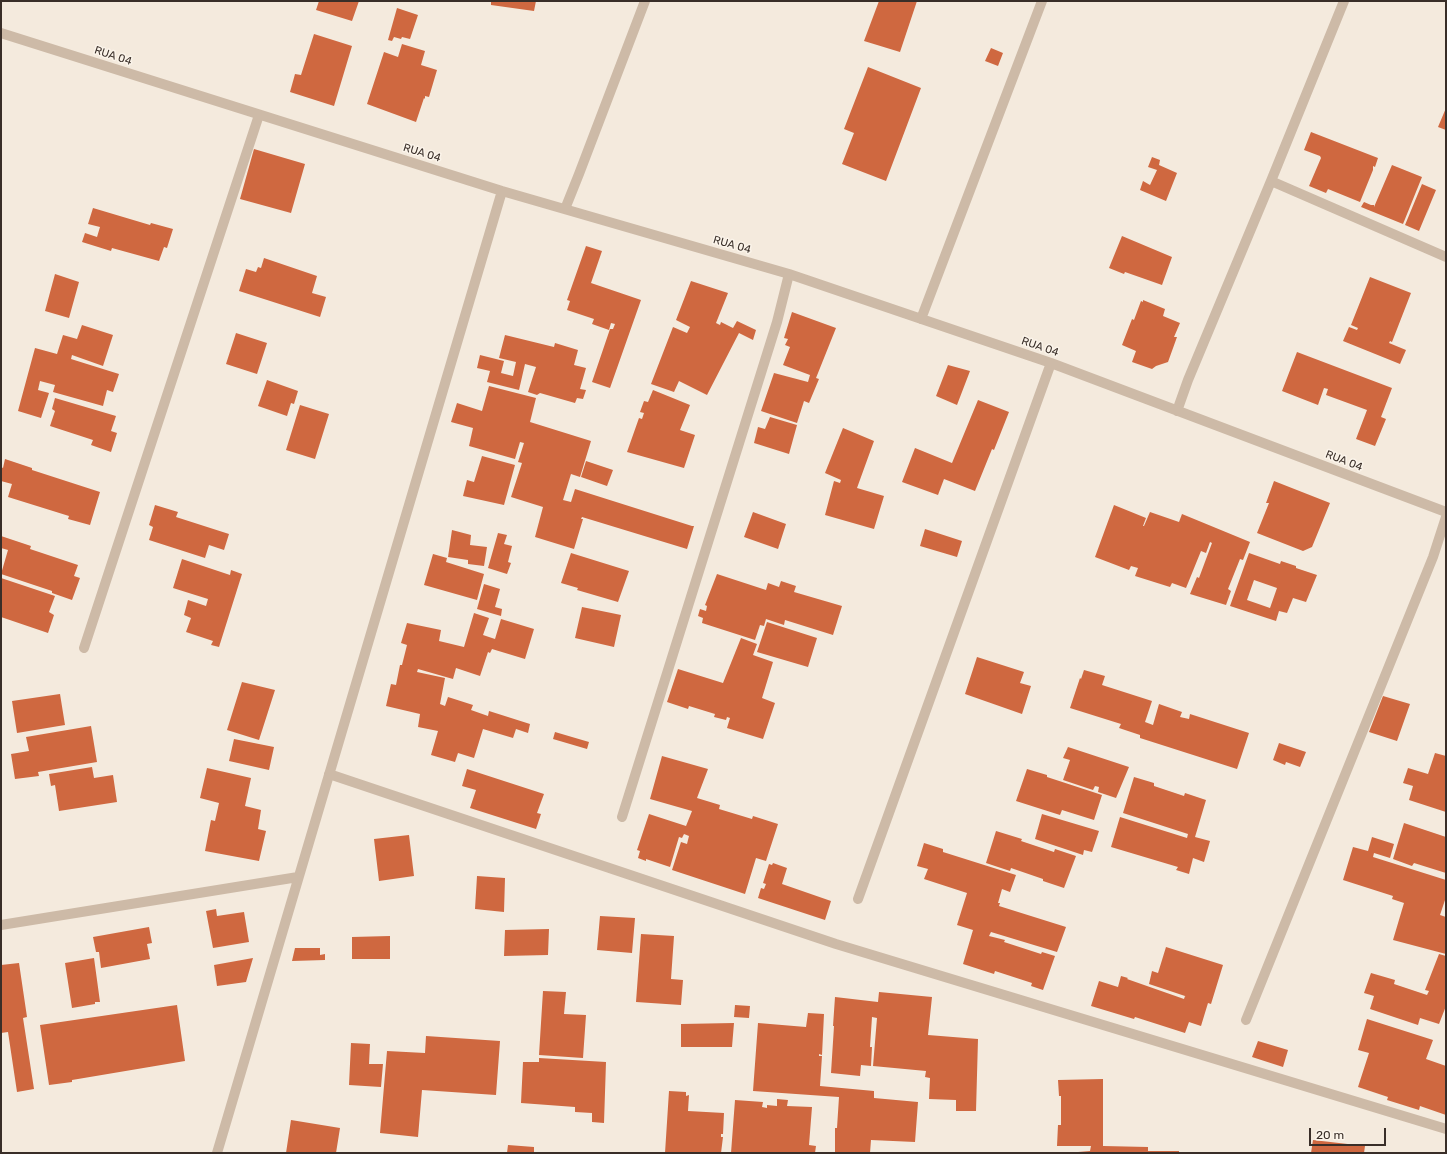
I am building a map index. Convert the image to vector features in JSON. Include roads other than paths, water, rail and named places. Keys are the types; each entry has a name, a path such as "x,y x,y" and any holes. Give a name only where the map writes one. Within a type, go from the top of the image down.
{"street":[{"path":"565,209 645,1"},
{"path":"921,319 1042,1"},
{"path":"1177,411 1191,373 1344,1"},
{"name":"RUA 04","path":"1,33 502,191 790,274 1051,363 1446,512"},
{"path":"84,648 259,115"},
{"path":"1271,181 1446,257"},
{"path":"217,1153 502,191"},
{"path":"622,817 777,322 790,274"},
{"path":"858,899 1051,363"},
{"path":"1246,1020 1433,557 1446,517"},
{"path":"329,774 836,944 1446,1129"},
{"path":"1,925 298,877"}]}
